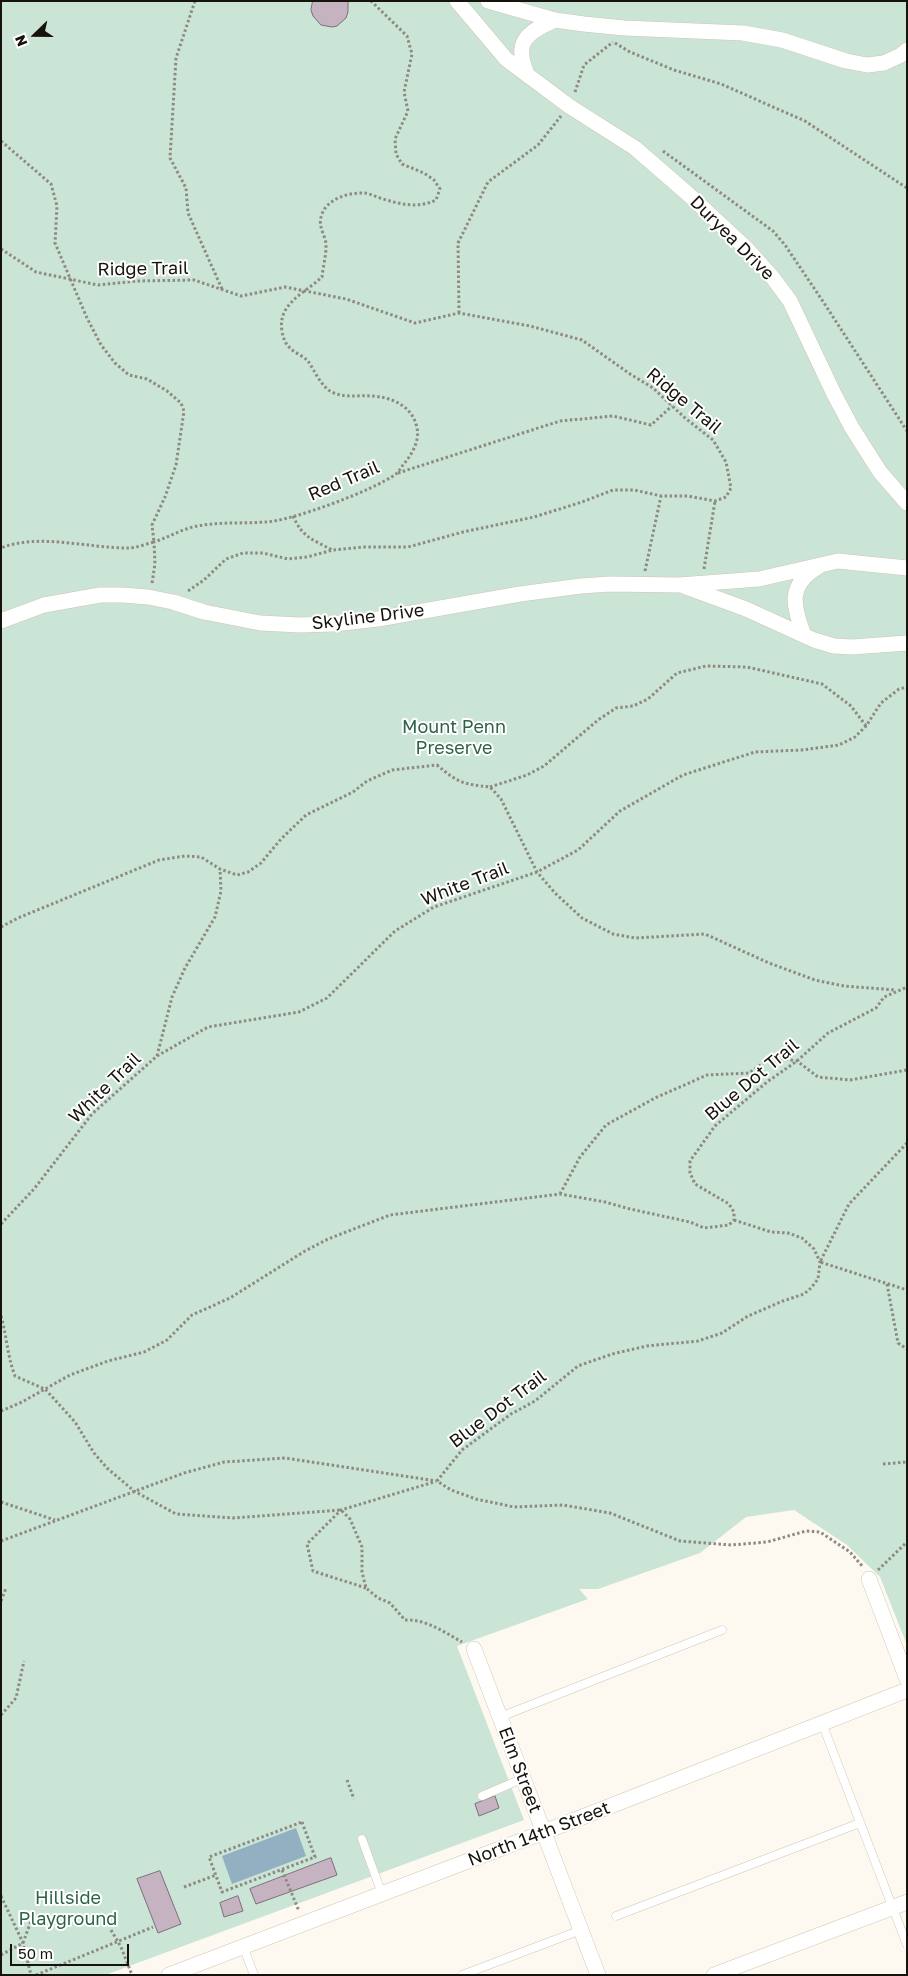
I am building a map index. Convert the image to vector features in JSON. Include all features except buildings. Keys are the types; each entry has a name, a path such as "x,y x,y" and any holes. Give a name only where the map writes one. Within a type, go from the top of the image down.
{"street":[{"name":"Duryea Drive","path":"457,1 506,58 529,78 569,106 635,148 741,243 773,278 790,302 852,428 880,472 907,503"},
{"path":"488,1 555,20 624,28 743,33 782,40 846,61 867,65 884,63 907,50"},
{"path":"529,78 522,62 520,49 526,36 538,27 555,20"},
{"name":"Skyline Drive","path":"1,621 44,605 100,595 148,597 173,602 204,612 252,621 308,625 378,619 520,594 582,586 679,585 759,579 823,563 851,561 907,568"},
{"path":"804,635 794,606 794,596 799,584 806,575 823,563"},
{"name":"Skyline Drive","path":"679,585 746,609 834,646 852,647 907,643"},
{"path":"869,1579 907,1679"},
{"name":"Elm Street","path":"474,1650 598,1975"},
{"name":"North 14th Street","path":"169,1975 544,1832 907,1690"},
{"path":"714,1975 907,1902"}],"lane":[{"path":"500,1717 722,1630"},
{"path":"822,1723 907,1945"},
{"path":"482,1796 524,1778"},
{"path":"616,1916 860,1823"},
{"path":"362,1839 382,1894"},
{"path":"462,1975 581,1930"},
{"path":"243,1946 254,1975"}],"path":[{"path":"195,1 176,58 170,158 186,188 188,213 222,290"},
{"name":"Red Trail","path":"1,548 13,543 35,542 130,548 154,542 190,528 226,522 267,522 293,516 371,488 397,473 412,454 419,432 413,414 396,400 371,396 351,397 332,393 322,383 306,360 290,349 283,339 280,323 283,312 292,301 322,278 327,246 320,230 321,215 332,202 346,195 366,193 400,204 424,205 436,200 440,189 434,180 424,173 402,164 396,154 395,139 408,111 404,92 412,54 407,36 371,1"},
{"path":"606,38 630,52 674,70 720,84 805,121 907,188"},
{"path":"459,313 458,243 488,182 538,145 569,106 584,65 613,42"},
{"path":"1,141 51,184 57,206 55,243 94,331 115,363 129,375 147,379 167,391 181,403 184,411 176,465 165,498 152,525 155,564 148,597"},
{"name":"Ridge Trail","path":"1,250 36,272 98,285 137,281 194,280 241,296 286,287 346,299 416,323 459,313 530,326 582,340 653,388 713,440 726,462 731,488 726,497 715,501"},
{"path":"397,473 560,421 613,416 651,425 672,406"},
{"path":"173,602 204,580 226,558 243,553 263,553 288,559 307,557 333,550 363,547 408,547 463,532 534,517 613,490 634,490 661,496 688,496 715,501 702,583"},
{"path":"643,584 661,496"},
{"path":"293,516 307,537 333,550"},
{"path":"1,927 18,918 159,860 184,856 201,858 220,869 237,874 248,872 261,863 281,839 306,815 353,792 366,781 392,770 437,765 453,779 464,784 490,787 527,775 544,766 598,720 616,708 633,706 648,699 677,672 706,666 748,668 822,684 851,706 866,726"},
{"name":"White Trail","path":"1,1224 34,1189 92,1114 157,1056 208,1027 299,1012 320,1002 395,931 434,907 537,872 578,850 620,811 683,775 755,752 802,750 840,744 855,737 866,726 881,702 899,689 907,687"},
{"path":"490,787 501,799 537,872 555,893 582,918 613,934 635,938 705,934 769,963 816,980 844,986 896,990"},
{"path":"157,1056 172,997 185,968 215,916 221,891 220,869"},
{"name":"Blue Dot Trail","path":"734,1220 734,1212 728,1204 695,1184 690,1173 690,1161 715,1126 767,1082 797,1061 828,1032 876,1008 884,997 896,990 907,987"},
{"path":"560,1194 580,1157 606,1125 655,1098 707,1075 749,1073 772,1057 797,1061 818,1077 850,1080 907,1070"},
{"name":"Blue Dot Trail","path":"437,1481 462,1450 511,1414 535,1401 578,1366 612,1354 647,1346 698,1342 722,1333 748,1316 804,1294 818,1279 820,1262 849,1204 907,1143"},
{"path":"1,1411 22,1402 70,1375 108,1361 144,1352 167,1340 192,1315 230,1298 328,1239 390,1215 560,1194 605,1202 690,1222 704,1228 724,1226 734,1220 771,1232 788,1233 802,1238 814,1248 820,1262 907,1290"},
{"path":"887,1284 898,1343 907,1349"},
{"path":"1,1316 5,1329 8,1358 15,1376 45,1389 75,1422 94,1453 134,1491 176,1514 233,1518 341,1510 437,1481"},
{"path":"1,1540 184,1473 224,1462 285,1458 437,1481 451,1490 476,1499 514,1506 563,1505 610,1513 680,1541 731,1545 767,1542 806,1531 820,1532 850,1552 861,1562 869,1579 907,1542"},
{"path":"883,1464 907,1462"},
{"path":"1,1502 55,1520"},
{"path":"341,1510 350,1519 362,1547 362,1572 366,1588"},
{"path":"341,1510 307,1544 313,1571 366,1588 378,1598 390,1603 405,1620 416,1620 436,1627 474,1650"},
{"path":"1,1594 6,1588 1,1601"},
{"path":"1,1715 16,1698 24,1661"},
{"path":"348,1780 354,1800"},
{"path":"302,1822 315,1857 282,1870 222,1892 209,1857 302,1822"},
{"path":"282,1870 298,1908"},
{"path":"184,1887 216,1875"},
{"path":"1,1896 23,1943 31,1975"},
{"path":"1,1955 23,1943 35,1910"},
{"path":"36,1975 153,1927"},
{"path":"111,1930 121,1947 132,1975"}],"green space":[{"name":"Mount Penn Preserve","path":"1,1 907,1 907,1645 880,1577 847,1545 794,1510 746,1517 700,1553 598,1589 579,1589 588,1599 457,1646 524,1820 105,1975 1,1975"}],"water":[{"path":"296,1828 306,1856 232,1884 222,1856"}],"park label":[{"name":"Hillside Playground","path":"68,1908"}]}
